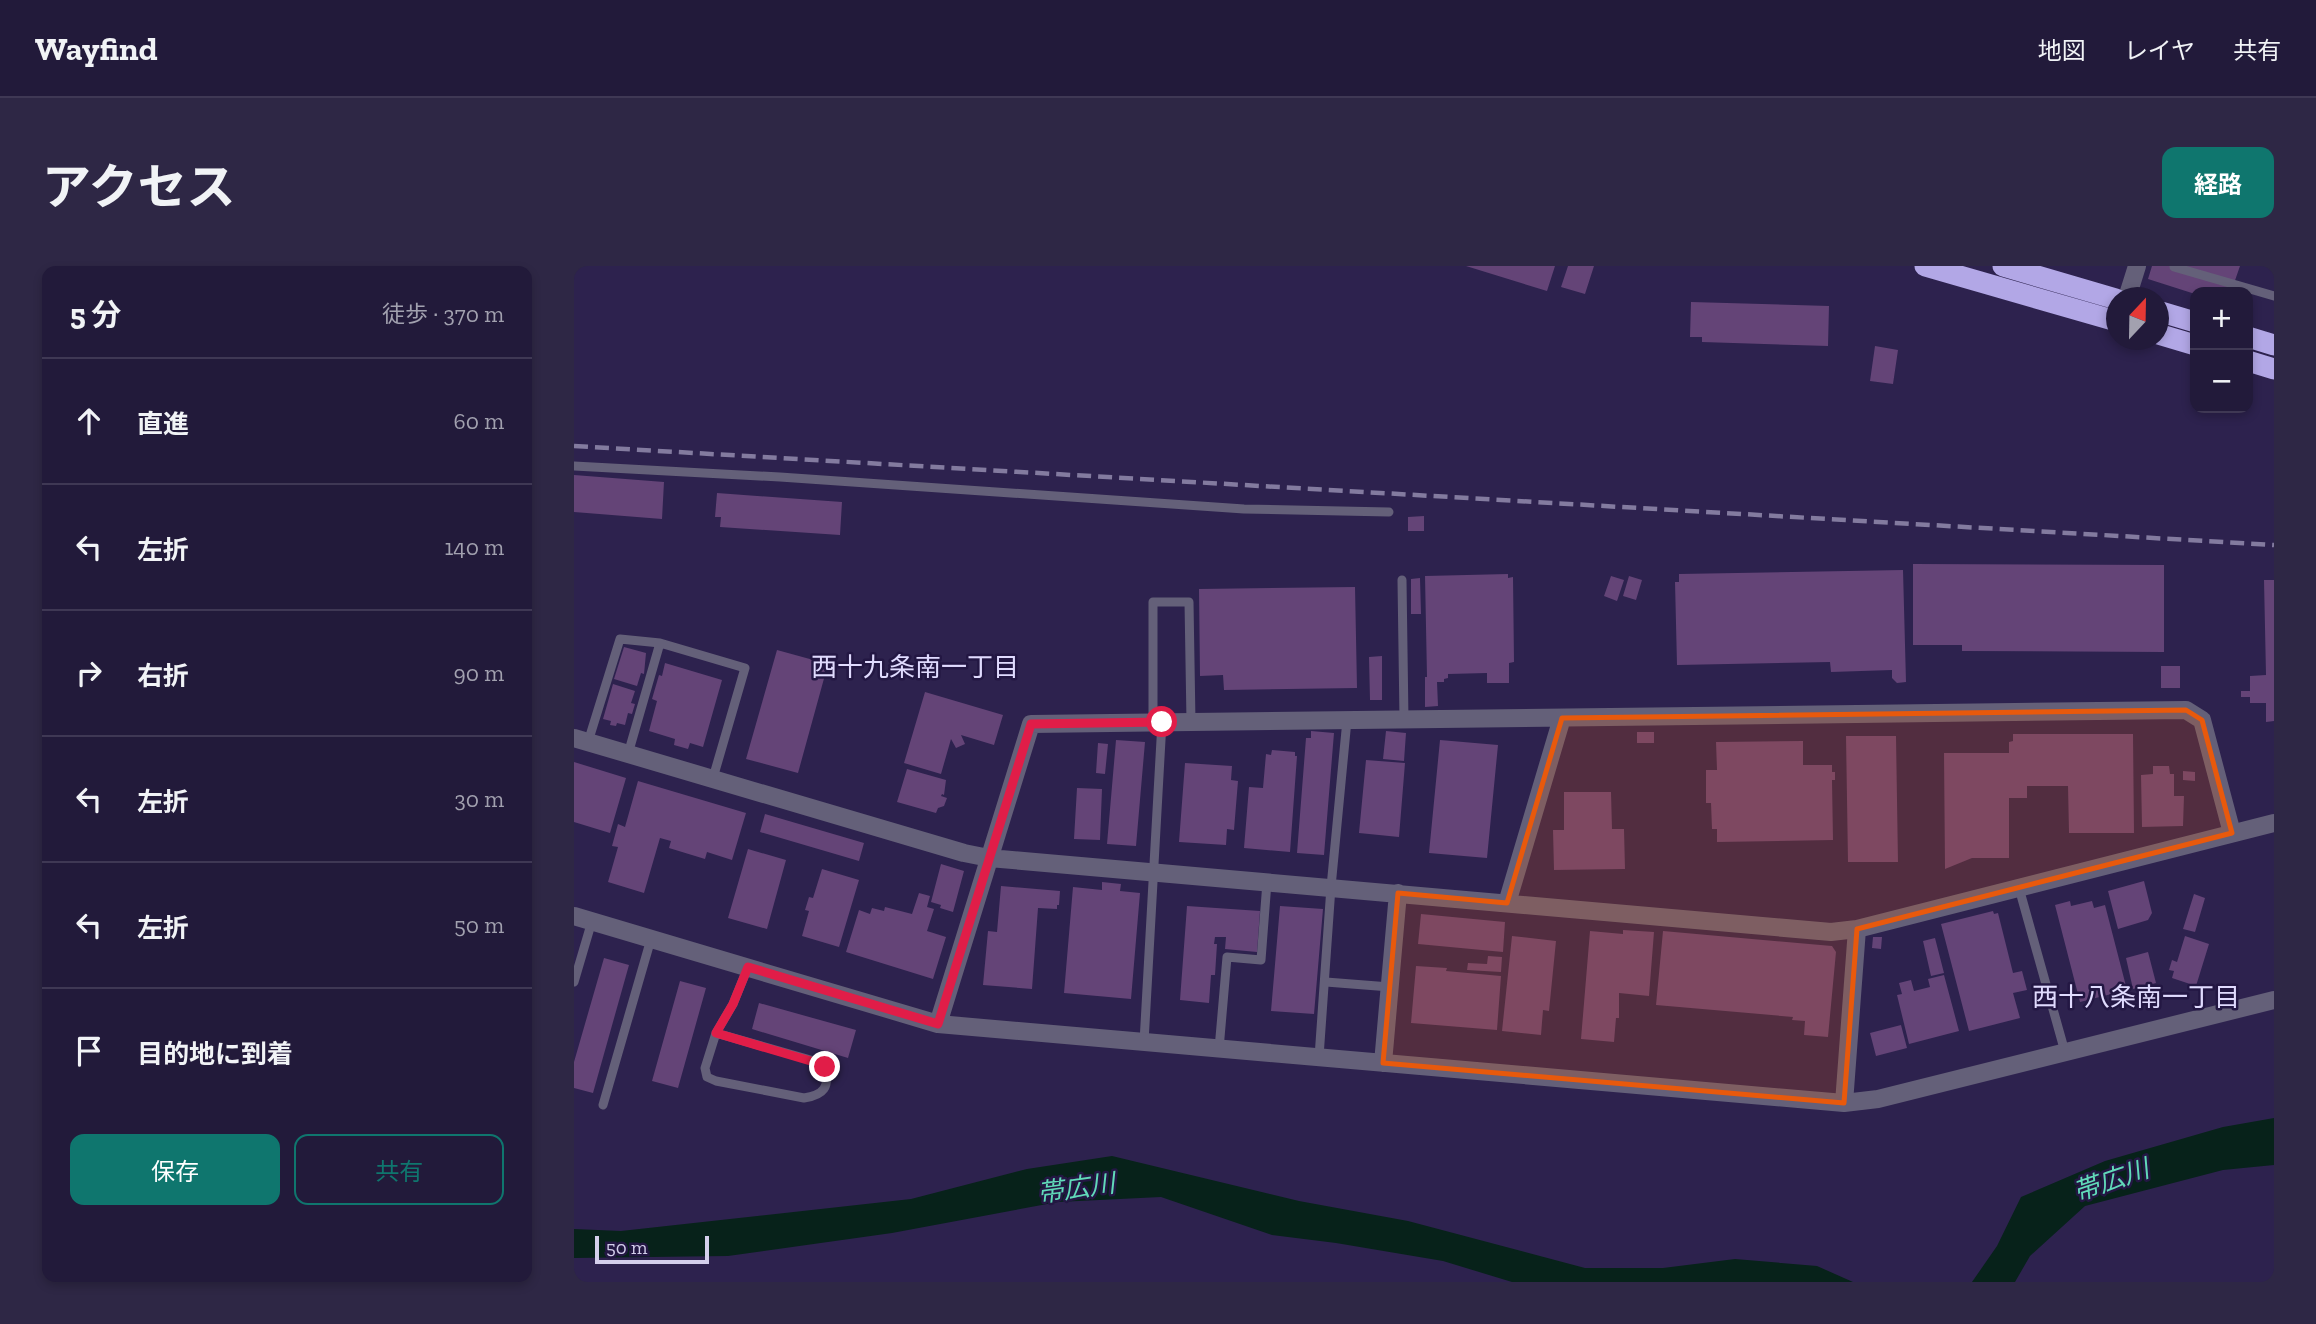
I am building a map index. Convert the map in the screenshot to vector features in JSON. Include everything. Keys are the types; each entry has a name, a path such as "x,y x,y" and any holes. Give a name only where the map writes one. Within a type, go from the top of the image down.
{"highway":[{"path":"1925,266 2106,318"},
{"path":"2003,266 2106,296"},
{"path":"2169,314 2190,321"},
{"path":"2169,337 2190,344"},
{"path":"2253,339 2274,345"},
{"path":"2253,363 2274,369"}],"street":[{"path":"2130,287 2137,266"},
{"path":"938,1024 1031,724 2186,710 2202,720 2232,833"},
{"path":"1507,903 1562,718"},
{"path":"581,740 964,853 989,858 1831,932 1857,929 2274,822"},
{"path":"1383,1063 1398,893"},
{"path":"574,916 938,1024 1844,1103 1878,1099 2274,1000"},
{"path":"1844,1103 1857,929"}],"lane":[{"path":"2174,267 2274,296"},
{"path":"574,466 780,477 1244,509 1389,513"},
{"path":"1402,580 1404,720"},
{"path":"1144,1042 1158,722 1153,602 1189,602 1191,722"},
{"path":"581,740 620,639 660,643 745,668 713,778"},
{"path":"628,754 660,643"},
{"path":"1319,1057 1331,887 1347,720"},
{"path":"1219,1049 1227,957 1261,960 1267,882"},
{"path":"2019,888 2065,1052"},
{"path":"574,982 592,921"},
{"path":"603,1105 651,939"},
{"path":"716,1033 825,1067 827,1078 824,1090 817,1096 804,1098 716,1082 707,1077 705,1068 716,1033 733,1004 748,967"},
{"path":"1326,982 1390,987"}],"highlighted area":[{"path":"2186,710 2202,720 2232,833 1857,929 1844,1103 1383,1063 1398,893 1507,903 1562,718"}],"water":[{"name":"帯広川","path":"2274,1118 2274,1165 2223,1170 2085,1206 2030,1256 2015,1282 1972,1282 1997,1246 2021,1197 2105,1161 2223,1127"},
{"name":"帯広川","path":"1112,1156 1299,1201 1408,1221 1585,1268 1663,1268 1735,1259 1817,1266 1853,1282 1512,1282 1443,1261 1272,1235 1161,1197 1058,1202 892,1233 728,1256 574,1258 574,1229 621,1231 911,1199 1027,1169"}],"building":[{"path":"1466,266 1555,266 1547,291"},
{"path":"1568,266 1594,266 1585,294 1561,287"},
{"path":"2152,266 2240,266 2233,287 2190,287 2190,292 2148,279"},
{"path":"1691,302 1829,306 1828,346 1702,342 1702,337 1690,337"},
{"path":"1875,346 1898,350 1893,384 1870,381"},
{"path":"574,475 664,482 662,519 574,512"},
{"path":"717,493 842,502 840,535 720,527 721,517 715,517"},
{"path":"1424,516 1424,531 1408,531 1408,517"},
{"path":"1913,564 2164,565 2164,652 1962,651 1962,645 1913,645"},
{"path":"1903,570 1906,682 1897,683 1892,678 1892,670 1831,672 1830,662 1677,665 1675,582 1679,582 1679,574"},
{"path":"1508,574 1508,578 1513,577 1514,662 1509,663 1509,683 1487,683 1487,673 1448,674 1444,682 1437,682 1438,706 1425,707 1425,576"},
{"path":"1611,576 1624,580 1617,601 1604,596"},
{"path":"1629,576 1642,580 1636,600 1623,596"},
{"path":"1420,578 1421,614 1411,614 1411,579"},
{"path":"2264,580 2274,580 2274,721 2266,722 2266,703 2250,703 2250,697 2241,697 2241,691 2250,691 2250,676 2266,675"},
{"path":"1355,587 1357,688 1224,690 1223,675 1200,676 1199,589"},
{"path":"624,647 646,653 644,674 641,673 637,686 614,679"},
{"path":"777,650 828,664 798,773 746,759"},
{"path":"1382,656 1382,700 1370,700 1369,657"},
{"path":"665,663 722,680 703,747 690,743 688,749 674,745 675,739 649,731 657,701 652,699"},
{"path":"2161,666 2180,666 2180,688 2161,688"},
{"path":"613,684 635,691 631,703 635,704 632,714 628,713 625,725 610,725 611,721 603,719"},
{"path":"925,692 1003,715 994,745 961,735 965,744 956,748 951,739 941,774 904,763"},
{"path":"1311,731 1334,733 1324,855 1297,853 1306,738 1311,738"},
{"path":"1386,731 1406,733 1404,761 1383,759"},
{"path":"1637,732 1654,732 1654,743 1637,743"},
{"path":"2013,734 2133,734 2134,833 2069,833 2068,786 2027,786 2027,798 2009,798 2009,858 1972,858 1945,869 1944,753 2009,753 2009,742 2013,741"},
{"path":"1846,736 1896,736 1898,862 1848,862"},
{"path":"1116,740 1145,742 1136,846 1107,844"},
{"path":"1440,740 1498,745 1487,858 1429,853"},
{"path":"1803,741 1803,765 1832,765 1832,772 1835,772 1835,780 1832,780 1833,840 1717,842 1717,829 1712,829 1711,803 1706,803 1706,770 1717,770 1716,742"},
{"path":"1098,743 1108,744 1105,774 1096,773"},
{"path":"1272,750 1295,752 1297,756 1290,852 1244,848 1249,787 1263,788 1266,754 1271,755"},
{"path":"1366,760 1405,763 1399,837 1359,833"},
{"path":"574,762 626,778 610,833 574,822"},
{"path":"1185,763 1232,766 1231,780 1238,781 1234,830 1227,829 1226,845 1179,842"},
{"path":"2153,766 2169,766 2170,774 2174,774 2174,796 2184,796 2183,826 2142,827 2141,775 2153,774"},
{"path":"907,769 946,780 944,795 941,796 947,798 944,806 938,808 936,813 897,802"},
{"path":"2183,771 2195,772 2195,781 2183,780"},
{"path":"638,781 746,813 732,860 707,852 705,859 669,848 671,841 660,838 644,893 608,882 618,847 612,846 618,824 625,827"},
{"path":"1077,788 1102,789 1100,840 1074,839"},
{"path":"1564,792 1611,792 1612,829 1624,829 1625,869 1554,870 1553,830 1564,830"},
{"path":"765,814 864,843 859,861 760,832"},
{"path":"748,849 786,860 767,929 728,918"},
{"path":"941,864 964,871 953,912 931,902"},
{"path":"822,869 859,880 839,947 802,936 809,911 805,910 809,897 813,898"},
{"path":"2144,881 2152,913 2148,920 2118,929 2108,891"},
{"path":"1102,882 1121,884 1120,891 1140,893 1131,999 1064,993 1073,887 1102,890"},
{"path":"1001,886 1060,891 1057,909 1038,908 1032,989 983,985 988,931 997,932"},
{"path":"919,893 930,896 927,907 934,909 927,931 946,937 933,979 846,952 859,910 870,914 872,908 884,911 885,907 912,914"},
{"path":"2194,894 2205,898 2195,932 2183,929"},
{"path":"2070,901 2071,906 2092,901 2094,908 2105,905 2127,990 2080,1002 2055,905"},
{"path":"1187,906 1260,911 1257,952 1225,949 1226,937 1215,937 1215,975 1211,975 1209,1003 1180,1000"},
{"path":"1280,906 1323,909 1314,1014 1271,1011"},
{"path":"1993,911 1994,914 1998,913 2013,973 2022,971 2027,990 2013,993 2020,1018 1969,1031 1941,924"},
{"path":"1421,914 1505,922 1503,952 1418,944"},
{"path":"1623,930 1654,932 1649,996 1619,993 1619,1018 1616,1018 1614,1042 1581,1039 1590,931 1623,934"},
{"path":"1663,931 1832,946 1836,952 1828,1037 1804,1035 1805,1021 1792,1020 1793,1017 1656,1005"},
{"path":"1512,936 1556,941 1549,1011 1543,1010 1541,1035 1502,1031"},
{"path":"2185,936 2209,944 2196,986 2172,978 2174,971 2169,970 2172,960 2177,962"},
{"path":"1873,937 1882,937 1881,949 1872,948"},
{"path":"1935,938 1944,973 1931,976 1923,941"},
{"path":"2148,952 2156,983 2133,989 2126,958"},
{"path":"1488,956 1502,957 1501,972 1467,970 1468,963 1487,964"},
{"path":"604,958 629,965 593,1093 574,1088 574,1062"},
{"path":"1416,966 1501,976 1497,1030 1411,1023"},
{"path":"1944,975 1959,1031 1909,1044 1897,995 1902,994 1899,983 1911,980 1914,991 1930,987 1928,979"},
{"path":"680,981 706,988 678,1088 652,1081"},
{"path":"759,1003 856,1030 848,1058 752,1029"},
{"path":"1901,1025 1907,1048 1876,1056 1870,1033"}],"railway":[{"path":"574,446 2274,545"}],"district":[{"name":"西十九条南一丁目","path":"915,667"},
{"name":"西十八条南一丁目","path":"2136,997"}],"route":[{"path":"825,1067 716,1033 733,1004 748,967 938,1024 1031,724 1162,722"}]}
